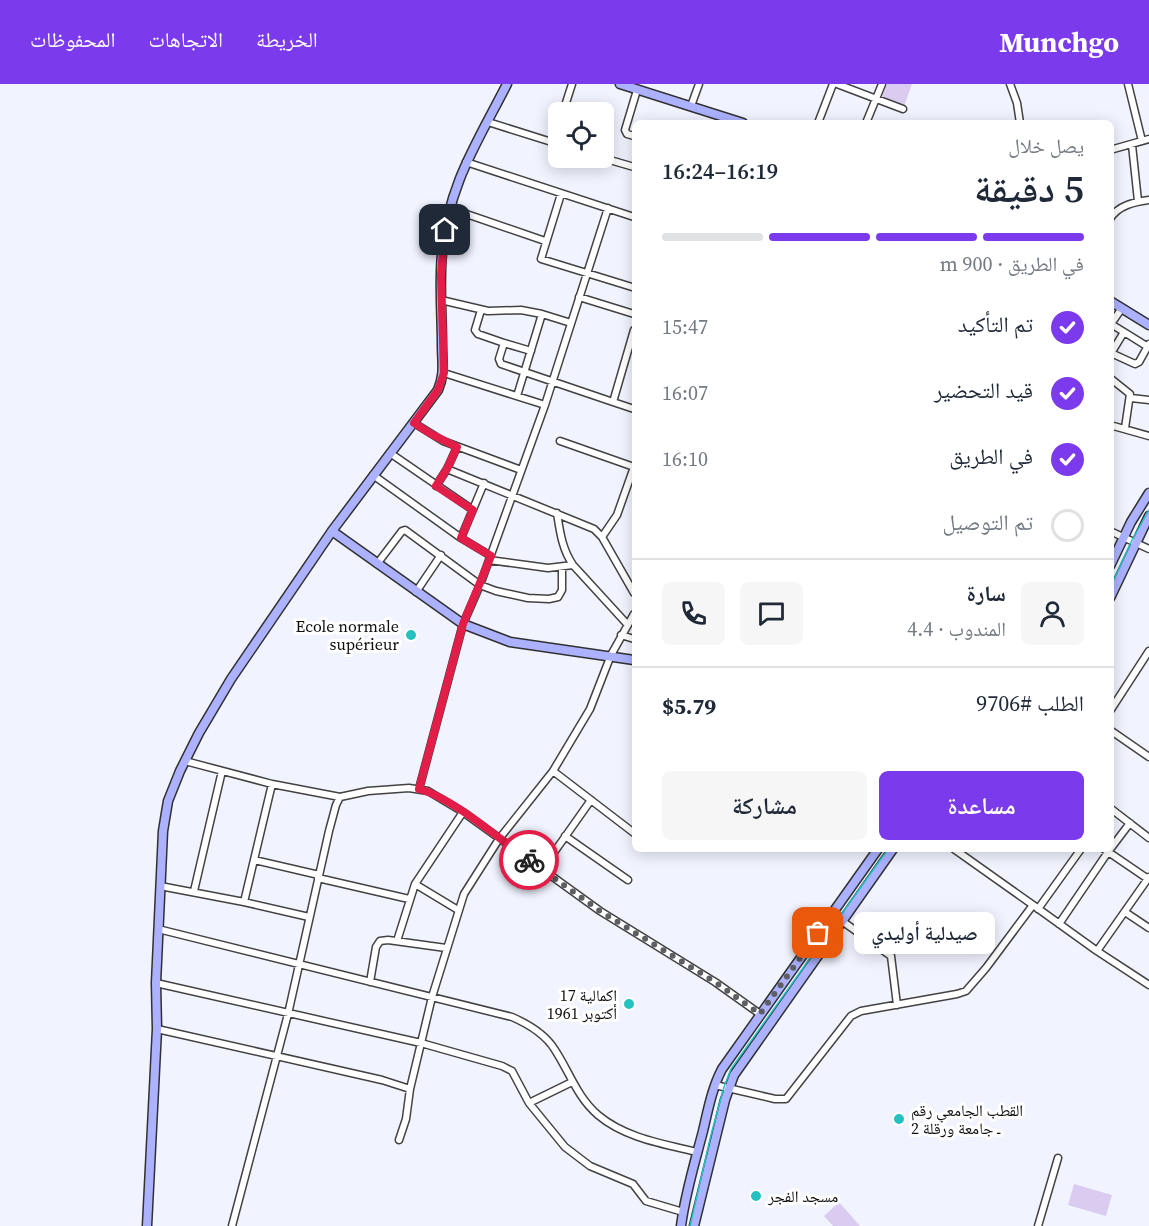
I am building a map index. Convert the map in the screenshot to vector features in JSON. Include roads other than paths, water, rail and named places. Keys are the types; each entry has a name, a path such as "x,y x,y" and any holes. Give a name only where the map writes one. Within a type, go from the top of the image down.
{"street":[{"path":"147,1226 157,1029 156,983 160,886 163,831 168,801 185,761 231,679 373,475 438,390 444,373 441,255 449,208 466,162 507,84"},
{"path":"567,102 573,84"},
{"path":"620,84 726,120"},
{"path":"690,106 699,84"},
{"path":"819,120 835,84 903,110"},
{"path":"867,120 882,84"},
{"path":"1010,84 1020,120"},
{"path":"1114,149 1145,140 1128,84"},
{"path":"632,135 627,134 625,130 637,90"},
{"path":"488,122 548,141"},
{"path":"1132,145 1138,201"},
{"path":"614,161 632,166"},
{"path":"466,162 632,216"},
{"path":"561,194 540,256 543,261 632,287"},
{"path":"1114,215 1121,207 1149,200"},
{"path":"449,208 545,241"},
{"path":"419,789 463,624 480,585 545,405 608,208"},
{"path":"579,297 632,313"},
{"path":"441,300 481,310 497,312 521,310 571,323"},
{"path":"1114,303 1149,325"},
{"path":"1114,320 1122,308"},
{"path":"481,310 475,326 476,333 531,351"},
{"path":"517,396 542,314"},
{"path":"1114,327 1148,346 1139,362 1135,364 1114,355"},
{"path":"1114,349 1124,332"},
{"path":"613,402 632,337"},
{"path":"504,343 499,362 524,373 632,408"},
{"path":"444,373 545,405"},
{"path":"1114,381 1130,393 1125,428"},
{"path":"1131,398 1149,400"},
{"path":"414,423 457,447 521,470"},
{"path":"1114,426 1149,436"},
{"path":"560,441 632,466"},
{"path":"436,486 457,447"},
{"path":"390,453 473,510"},
{"path":"447,469 594,529 602,537 632,590"},
{"path":"602,537 617,515 632,473"},
{"path":"373,475 490,558 548,568 573,565"},
{"path":"461,538 484,483"},
{"path":"1114,557 1149,493"},
{"path":"557,513 562,543 573,565 627,624"},
{"path":"1114,589 1149,516"},
{"path":"377,564 405,530 480,585 510,595 528,598 559,596 562,567"},
{"path":"333,531 463,624 510,642 632,660"},
{"path":"1114,533 1149,549"},
{"path":"417,592 441,555"},
{"path":"399,1140 406,1119 410,1089 432,997 458,910 469,883 499,839 553,771 590,709 611,655 632,617"},
{"path":"621,634 632,638"},
{"path":"1114,705 1149,651"},
{"path":"1114,733 1149,757"},
{"path":"185,761 272,784 340,797 368,791 419,789 439,797 543,868 600,911 715,982 760,1014"},
{"path":"194,891 222,771"},
{"path":"553,771 632,831"},
{"path":"244,902 272,784"},
{"path":"232,1226 288,1014 309,916 336,805 340,797"},
{"path":"543,868 591,800"},
{"path":"1114,811 1149,838"},
{"path":"397,941 415,884 463,812"},
{"path":"1114,841 1130,823"},
{"path":"565,836 628,880"},
{"path":"681,1226 697,1152 715,1085 722,1069 876,852"},
{"path":"694,1226 728,1089 734,1075 891,852"},
{"path":"958,852 1097,951 1149,985"},
{"path":"715,1085 780,1100 786,1099 847,1018 861,1011 966,991 1079,852"},
{"path":"1059,924 1105,852"},
{"path":"1097,951 1148,878 1109,852"},
{"path":"254,860 409,899"},
{"path":"415,884 458,910"},
{"path":"160,886 194,891 309,916"},
{"path":"1125,912 1149,928"},
{"path":"842,921 891,956 897,1005"},
{"path":"158,929 520,1021 555,1049 572,1082 590,1107 606,1121 646,1139 697,1152"},
{"path":"370,982 376,947 380,941 446,948"},
{"path":"156,983 421,1043 502,1066 512,1071 529,1104 565,1147 590,1166 633,1184 646,1201 683,1212"},
{"path":"157,1029 277,1055 410,1089"},
{"path":"529,1104 572,1082"},
{"path":"1038,1226 1058,1158"}],"tram line":[{"path":"1114,579 1149,510"},
{"path":"690,1226 711,1135 731,1069 886,852"}],"place":[{"name":"Ecole normale supérieur","path":"411,635"},
{"name":"صيدلية أوليدي","path":"818,933"},
{"name":"إكمالية 17 أكتوبر 1961","path":"629,1004"},
{"name":"القطب الجامعي رقم 2 ـ جامعة ورقلة","path":"899,1119"},
{"name":"مسجد الفجر","path":"756,1196"}]}
